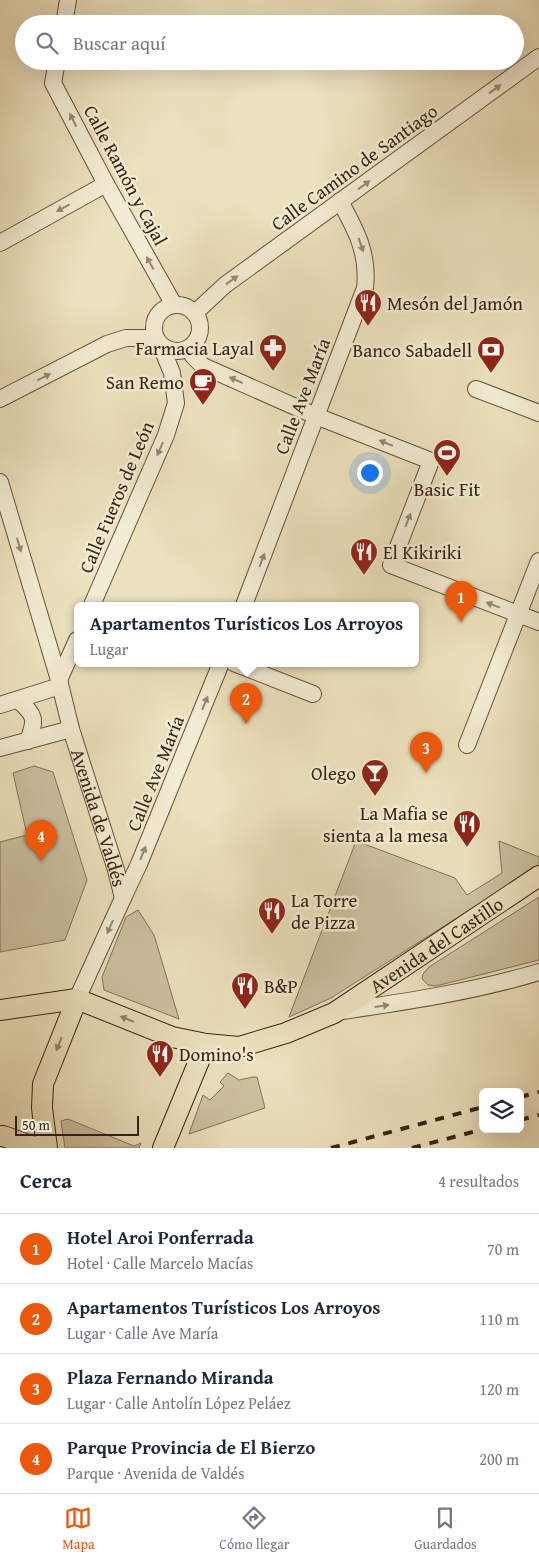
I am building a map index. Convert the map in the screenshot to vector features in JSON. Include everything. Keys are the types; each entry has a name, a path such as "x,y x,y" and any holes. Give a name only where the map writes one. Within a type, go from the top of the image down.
{"main road":[{"name":"Avenida del Castillo","path":"77,998 172,1038 239,1047 286,1033 334,1013 539,876"},
{"path":"0,1010 77,998"},
{"name":"Avenida de Valdés","path":"47,1148 42,1108 43,1084 77,998"},
{"path":"172,1038 186,1054 195,1073"},
{"path":"163,1148 206,1044"},
{"path":"195,1073 213,1060 239,1047"},
{"path":"0,1136 37,1148"}],"street":[{"path":"66,15 68,0"},
{"name":"Calle Camino de Santiago","path":"524,68 539,57"},
{"name":"Calle Ramón y Cajal","path":"55,70 53,82 106,184 174,305"},
{"name":"Calle Camino de Santiago","path":"196,312 225,285 521,70"},
{"path":"0,243 106,184"},
{"name":"Calle Ave María","path":"245,602 365,288 367,272 364,256 356,229 340,202"},
{"path":"0,399 107,344 126,338 144,338 170,351 180,352 189,349 200,335 201,326 196,312 185,306 174,305 164,309 156,318 154,329 159,344"},
{"path":"196,342 193,356 203,366 316,416 431,461 391,565 539,622"},
{"name":"Calle Fueros de León","path":"93,602 166,435 176,403 172,373 159,344"},
{"path":"476,389 539,413"},
{"name":"Avenida de Valdés","path":"0,482 71,730 116,870 123,898 77,998"},
{"path":"467,744 539,561"},
{"path":"0,705 18,700 59,683 74,647"},
{"name":"Calle Ave María","path":"123,898 139,864 219,667"},
{"path":"244,667 312,694"},
{"path":"18,700 32,712 34,723 28,741"},
{"path":"0,748 71,730"},
{"name":"Avenida del Castillo","path":"334,1013 409,1002 516,979 539,972"}],"shaded area":[{"path":"34,766 53,772 87,880 65,940 0,952 0,842 27,835 13,773"},
{"path":"356,841 455,878 467,895 502,873 499,841 539,857 539,871 493,895 331,998 289,1017"},
{"path":"539,897 539,960 436,986 428,985 422,979 423,974 429,967"},
{"path":"138,910 154,935 179,1019 104,990 102,977 126,917"},
{"path":"228,1073 239,1080 257,1077 265,1108 189,1134 203,1095 210,1100 224,1086 220,1082"},
{"path":"68,1119 134,1146 141,1143 139,1148 65,1148 61,1121"}],"railway":[{"path":"524,1096 539,1092"},
{"path":"331,1148 479,1108"},
{"path":"524,1119 539,1115"},
{"path":"412,1148 479,1130"}],"place":[{"name":"Mesón del Jamón","path":"368,327"},
{"name":"Farmacia Layal","path":"273,372"},
{"name":"Banco Sabadell","path":"491,374"},
{"name":"San Remo","path":"203,406"},
{"name":"Basic Fit","path":"447,477"},
{"name":"El Kikiriki","path":"364,576"},
{"name":"Hotel Aroi Ponferrada","path":"461,622"},
{"name":"Apartamentos Turísticos Los Arroyos","path":"246,724"},
{"name":"Plaza Fernando Miranda","path":"426,773"},
{"name":"Olego","path":"375,797"},
{"name":"La Mafia se sienta a la mesa","path":"467,848"},
{"name":"Parque Provincia de El Bierzo","path":"41,861"},
{"name":"La Torre de Pizza","path":"272,935"},
{"name":"B&P","path":"245,1010"},
{"name":"Domino's","path":"160,1078"}]}
